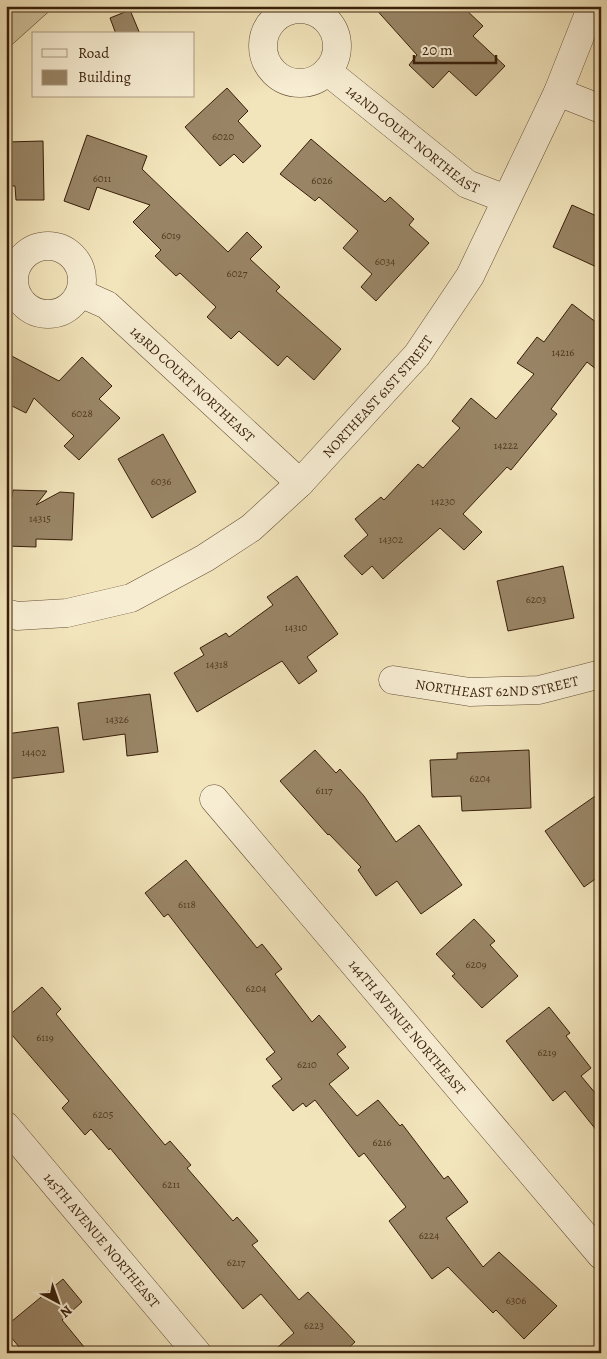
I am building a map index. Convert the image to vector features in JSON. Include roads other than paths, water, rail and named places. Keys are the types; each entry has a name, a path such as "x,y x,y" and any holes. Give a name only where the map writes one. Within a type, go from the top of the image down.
{"street":[{"name":"NORTHEAST 61ST STREET","path":"6,613 17,616 67,613 131,598 204,558 251,528 300,483 417,355 470,276 558,92 592,6"},
{"name":"142ND COURT NORTHEAST","path":"327,71 467,184 506,198"},
{"path":"558,92 601,109"},
{"name":"143RD COURT NORTHEAST","path":"80,292 107,305 300,483"},
{"name":"NORTHEAST 62ND STREET","path":"394,680 470,692 539,690 599,680"},
{"name":"144TH AVENUE NORTHEAST","path":"214,799 601,1255"},
{"name":"145TH AVENUE NORTHEAST","path":"6,1126 197,1353"}]}
